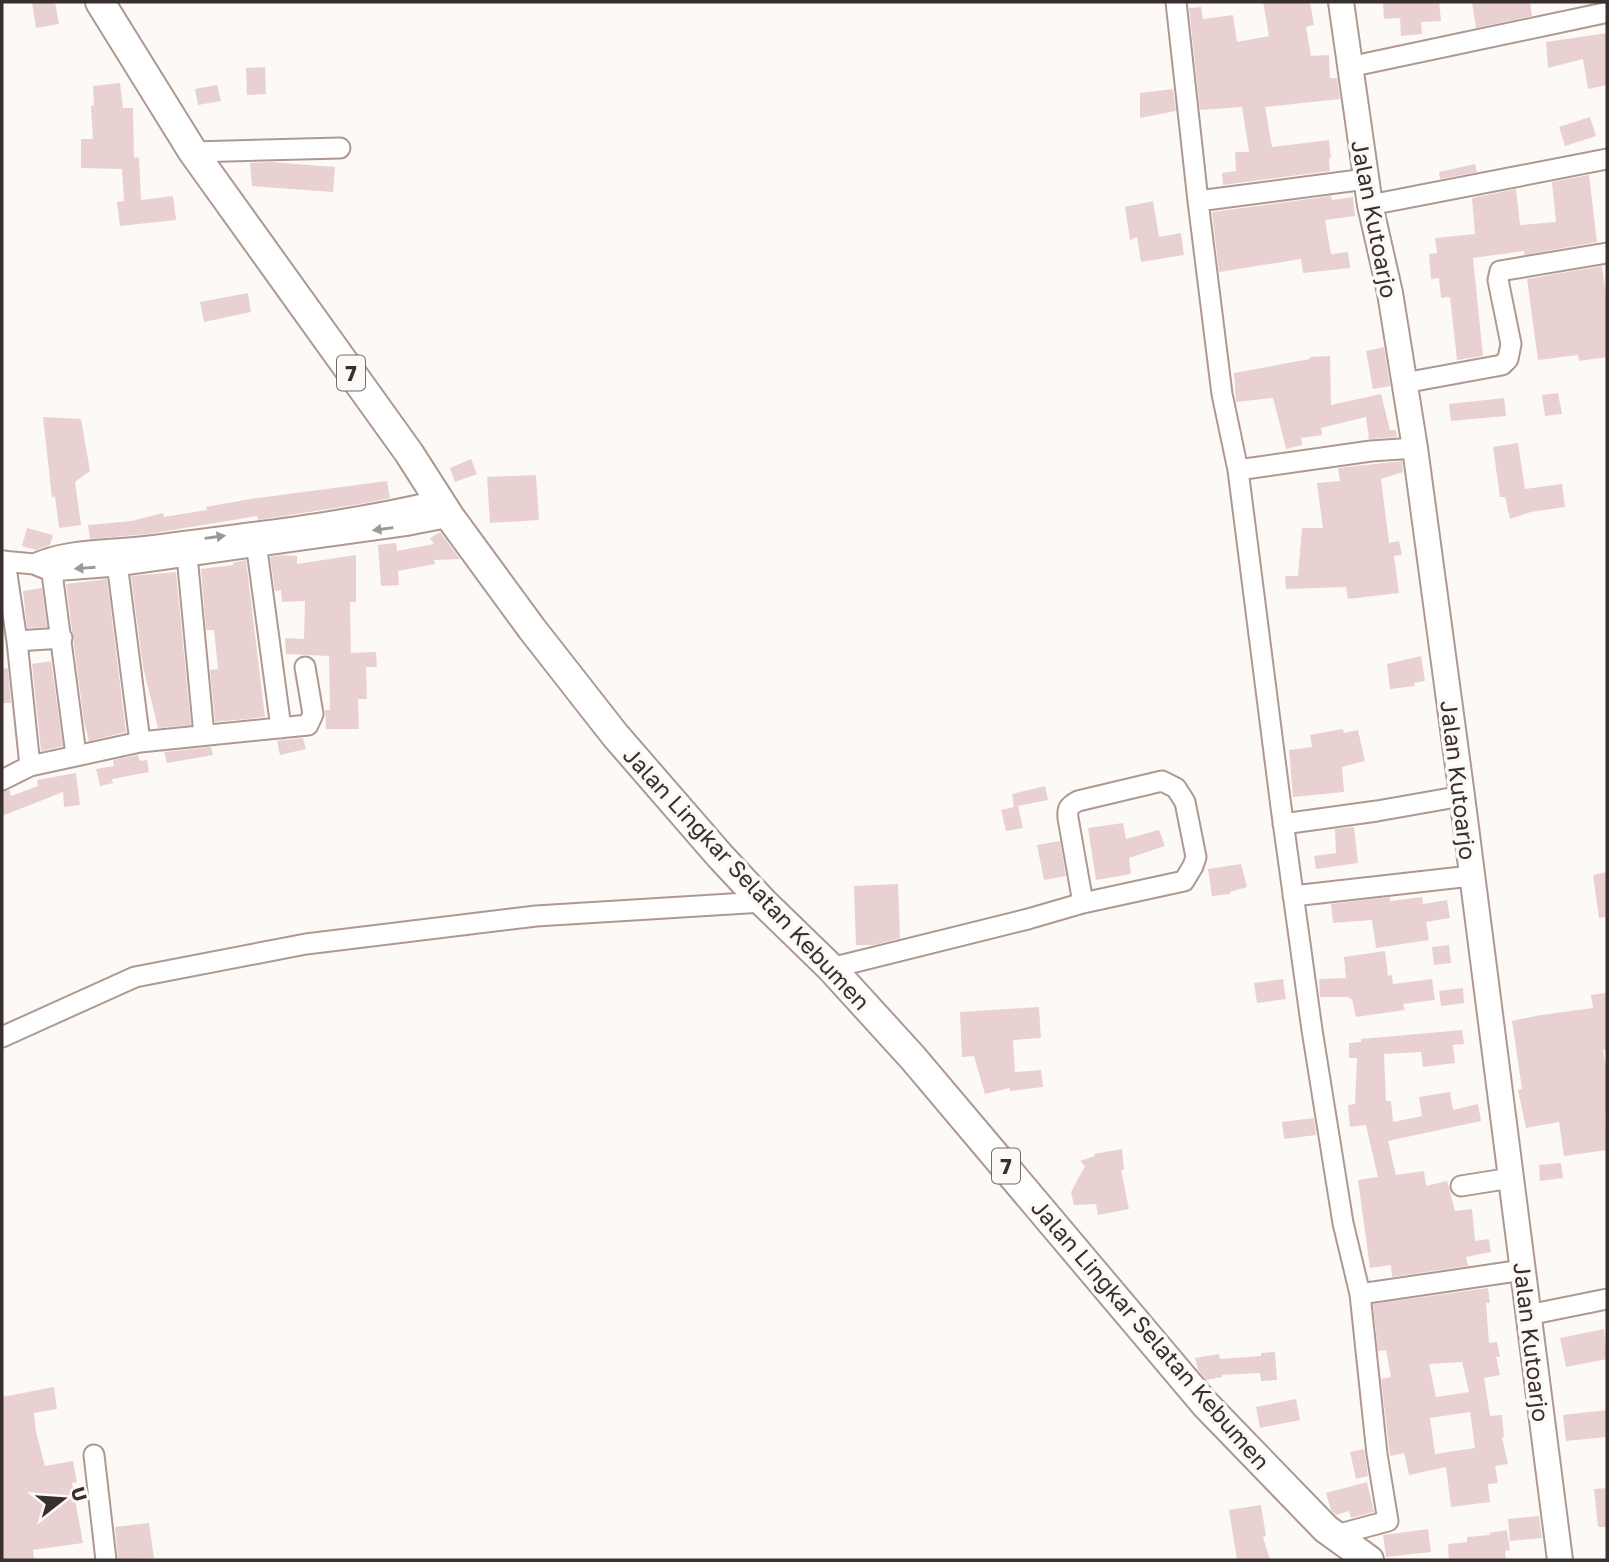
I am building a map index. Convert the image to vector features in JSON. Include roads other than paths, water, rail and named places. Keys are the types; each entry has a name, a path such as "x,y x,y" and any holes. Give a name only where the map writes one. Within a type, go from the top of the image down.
{"highway":[{"name":"Jalan Lingkar Selatan Kebumen","path":"100,2 193,152 409,453 445,509 532,629 615,735 762,902 831,968 931,1079 1205,1404 1326,1529 1369,1560"}],"main road":[{"name":"Jalan Kutoarjo","path":"1341,2 1370,205 1390,293 1415,448 1560,1560"}],"street":[{"path":"1176,2 1222,394 1238,470 1293,897 1343,1223 1360,1294 1377,1454 1388,1521 1336,1535"},
{"path":"1349,67 1604,11"},
{"path":"193,152 340,148"},
{"path":"1370,205 1607,159"},
{"path":"1198,201 1366,178"},
{"path":"1404,383 1502,365 1508,359 1511,344 1498,280 1500,271 1607,253"},
{"path":"1238,470 1371,451 1415,448"},
{"path":"30,766 17,641 4,561 45,564 116,558 324,530 409,526 445,509"},
{"path":"256,539 281,728"},
{"path":"186,549 204,735"},
{"path":"116,558 140,742"},
{"path":"45,564 62,638 76,755"},
{"path":"17,641 62,638"},
{"path":"2,780 30,766 140,742 308,725 313,714 305,667"},
{"path":"831,968 1083,903 1184,881 1196,857 1185,802 1176,788 1162,781 1070,805 1067,810 1068,818 1083,903"},
{"path":"1283,824 1462,796"},
{"path":"1293,897 1471,876"},
{"path":"2,1037 135,977 306,944 536,916 762,902"},
{"path":"1461,1186 1511,1178"},
{"path":"1360,1294 1523,1270"},
{"path":"1528,1315 1607,1299"},
{"path":"94,1455 106,1560"}]}
